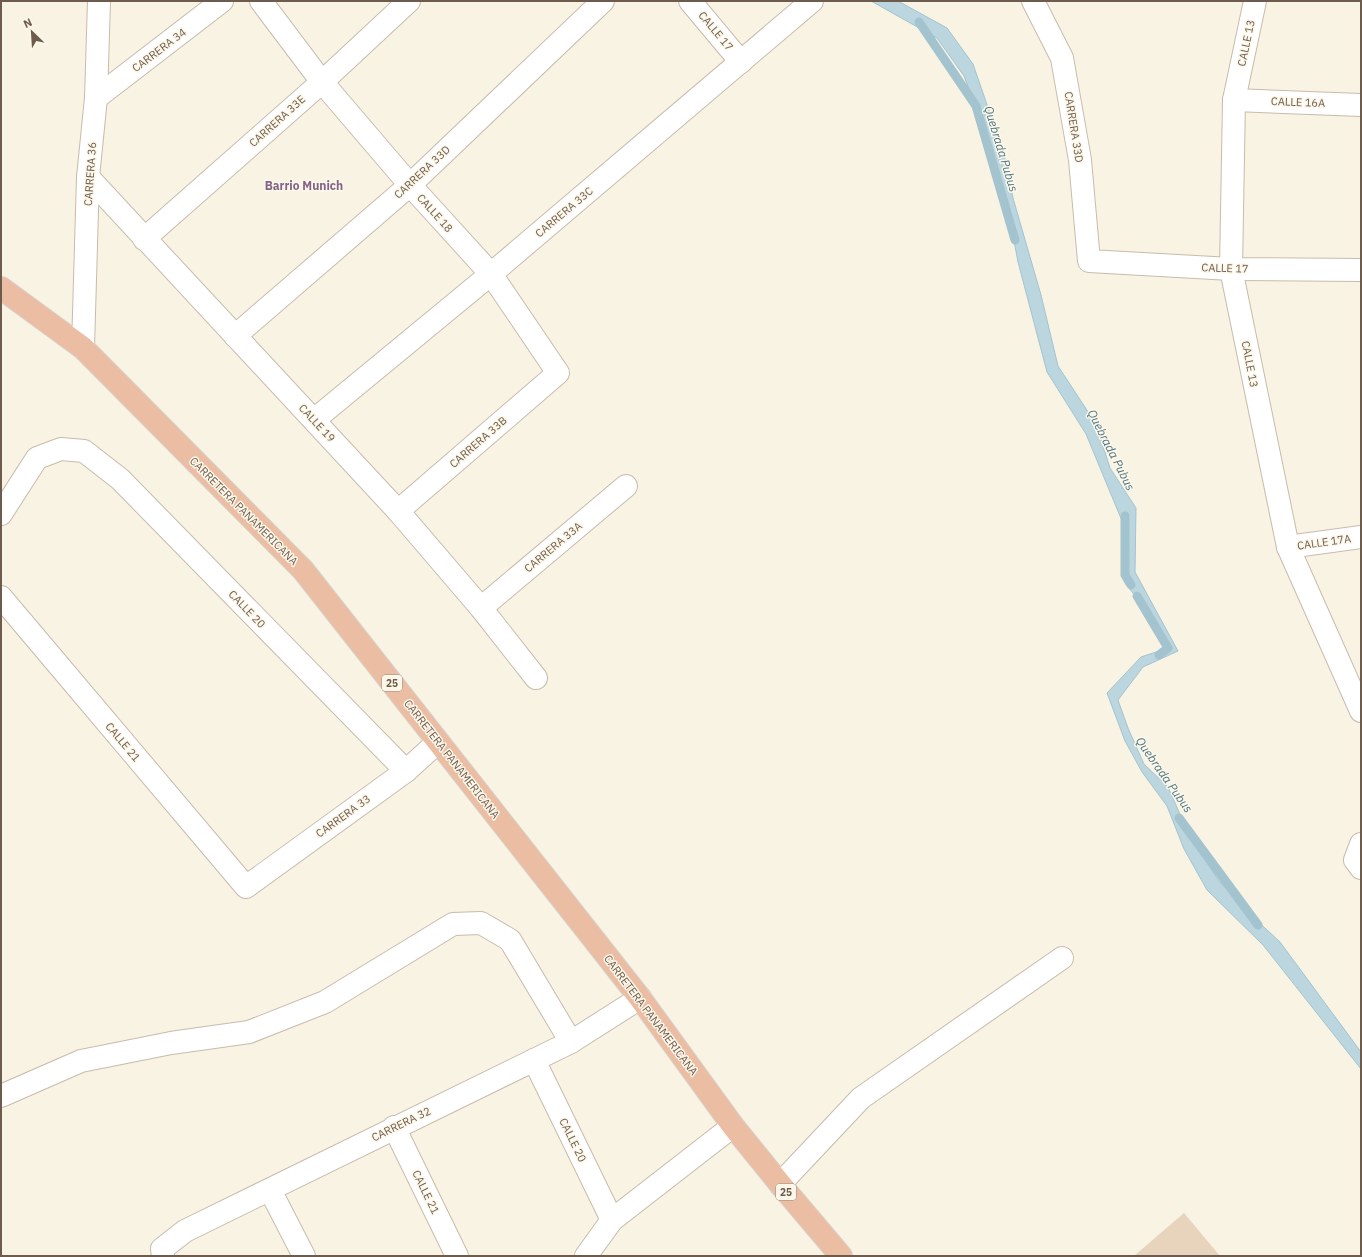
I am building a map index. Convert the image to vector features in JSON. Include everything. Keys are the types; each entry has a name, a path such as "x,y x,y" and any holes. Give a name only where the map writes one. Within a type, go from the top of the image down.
{"highway":[{"name":"CARRETERA PANAMERICANA","path":"1,288 83,348 303,570 640,998 733,1126 840,1256"}],"street":[{"name":"CARRERA 36","path":"83,348 88,178 96,98 99,1"},
{"name":"CARRERA 34","path":"96,98 222,1"},
{"name":"CALLE 18","path":"261,1 322,82 410,185 491,274 558,373"},
{"name":"CARRERA 33E","path":"144,239 322,82 409,1"},
{"name":"CARRERA 33D","path":"235,336 410,185 603,1"},
{"name":"CALLE 17","path":"690,1 741,62"},
{"name":"CARRERA 33D","path":"1032,1 1062,58 1080,160 1089,261"},
{"name":"CALLE 13","path":"1255,1 1234,100 1231,269 1288,547 1361,711"},
{"name":"CARRERA 33C","path":"314,420 491,274 809,4"},
{"name":"CALLE 16A","path":"1234,100 1361,105"},
{"name":"CALLE 19","path":"88,178 398,511 481,608 536,678"},
{"name":"CALLE 17","path":"1089,261 1231,269 1361,270"},
{"name":"CARRERA 33B","path":"398,511 558,373"},
{"name":"CALLE 20","path":"1,514 37,458 61,449 84,451 120,479 406,771"},
{"name":"CARRERA 33A","path":"481,608 626,486"},
{"name":"CALLE 17A","path":"1288,547 1361,537"},
{"name":"CALLE 21","path":"1,597 246,887"},
{"name":"CARRERA 33","path":"246,887 406,771 438,742"},
{"path":"1,1096 81,1061 171,1043 249,1032 325,1002 453,924 481,923 510,940 571,1042"},
{"path":"780,1184 861,1098 1062,958"},
{"name":"CARRERA 32","path":"162,1253 186,1231 394,1127 571,1042 640,998"},
{"name":"CALLE 20","path":"534,1060 612,1220"},
{"path":"586,1256 612,1220 733,1126"},
{"name":"CALLE 21","path":"394,1127 457,1256"},
{"path":"270,1190 304,1256"}],"water":[{"path":"871,1 898,1 947,28 973,64 1004,154 1013,198 1041,295 1058,366 1096,424 1110,468 1136,508 1135,572 1178,651 1143,667 1118,700 1128,728 1144,764 1168,787 1190,837 1219,881 1251,915 1280,942 1361,1052 1361,1069 1263,945 1207,890 1184,849 1167,806 1142,772 1125,741 1107,693 1141,657 1168,648 1151,616 1125,583 1125,528 1086,434 1047,372 1018,262 1008,209 980,118 964,76 937,38"}],"building":[{"path":"1184,1213 1220,1256 1134,1256"}],"waterway":[{"name":"Quebrada Pubus","path":"919,22 976,106 1015,240"},
{"name":"Quebrada Pubus","path":"1125,516 1125,575 1131,585"},
{"name":"Quebrada Pubus","path":"1137,596 1168,648 1159,655"},
{"name":"Quebrada Pubus","path":"1179,818 1258,925"}],"district":[{"name":"Barrio Munich","path":"304,186"}]}
